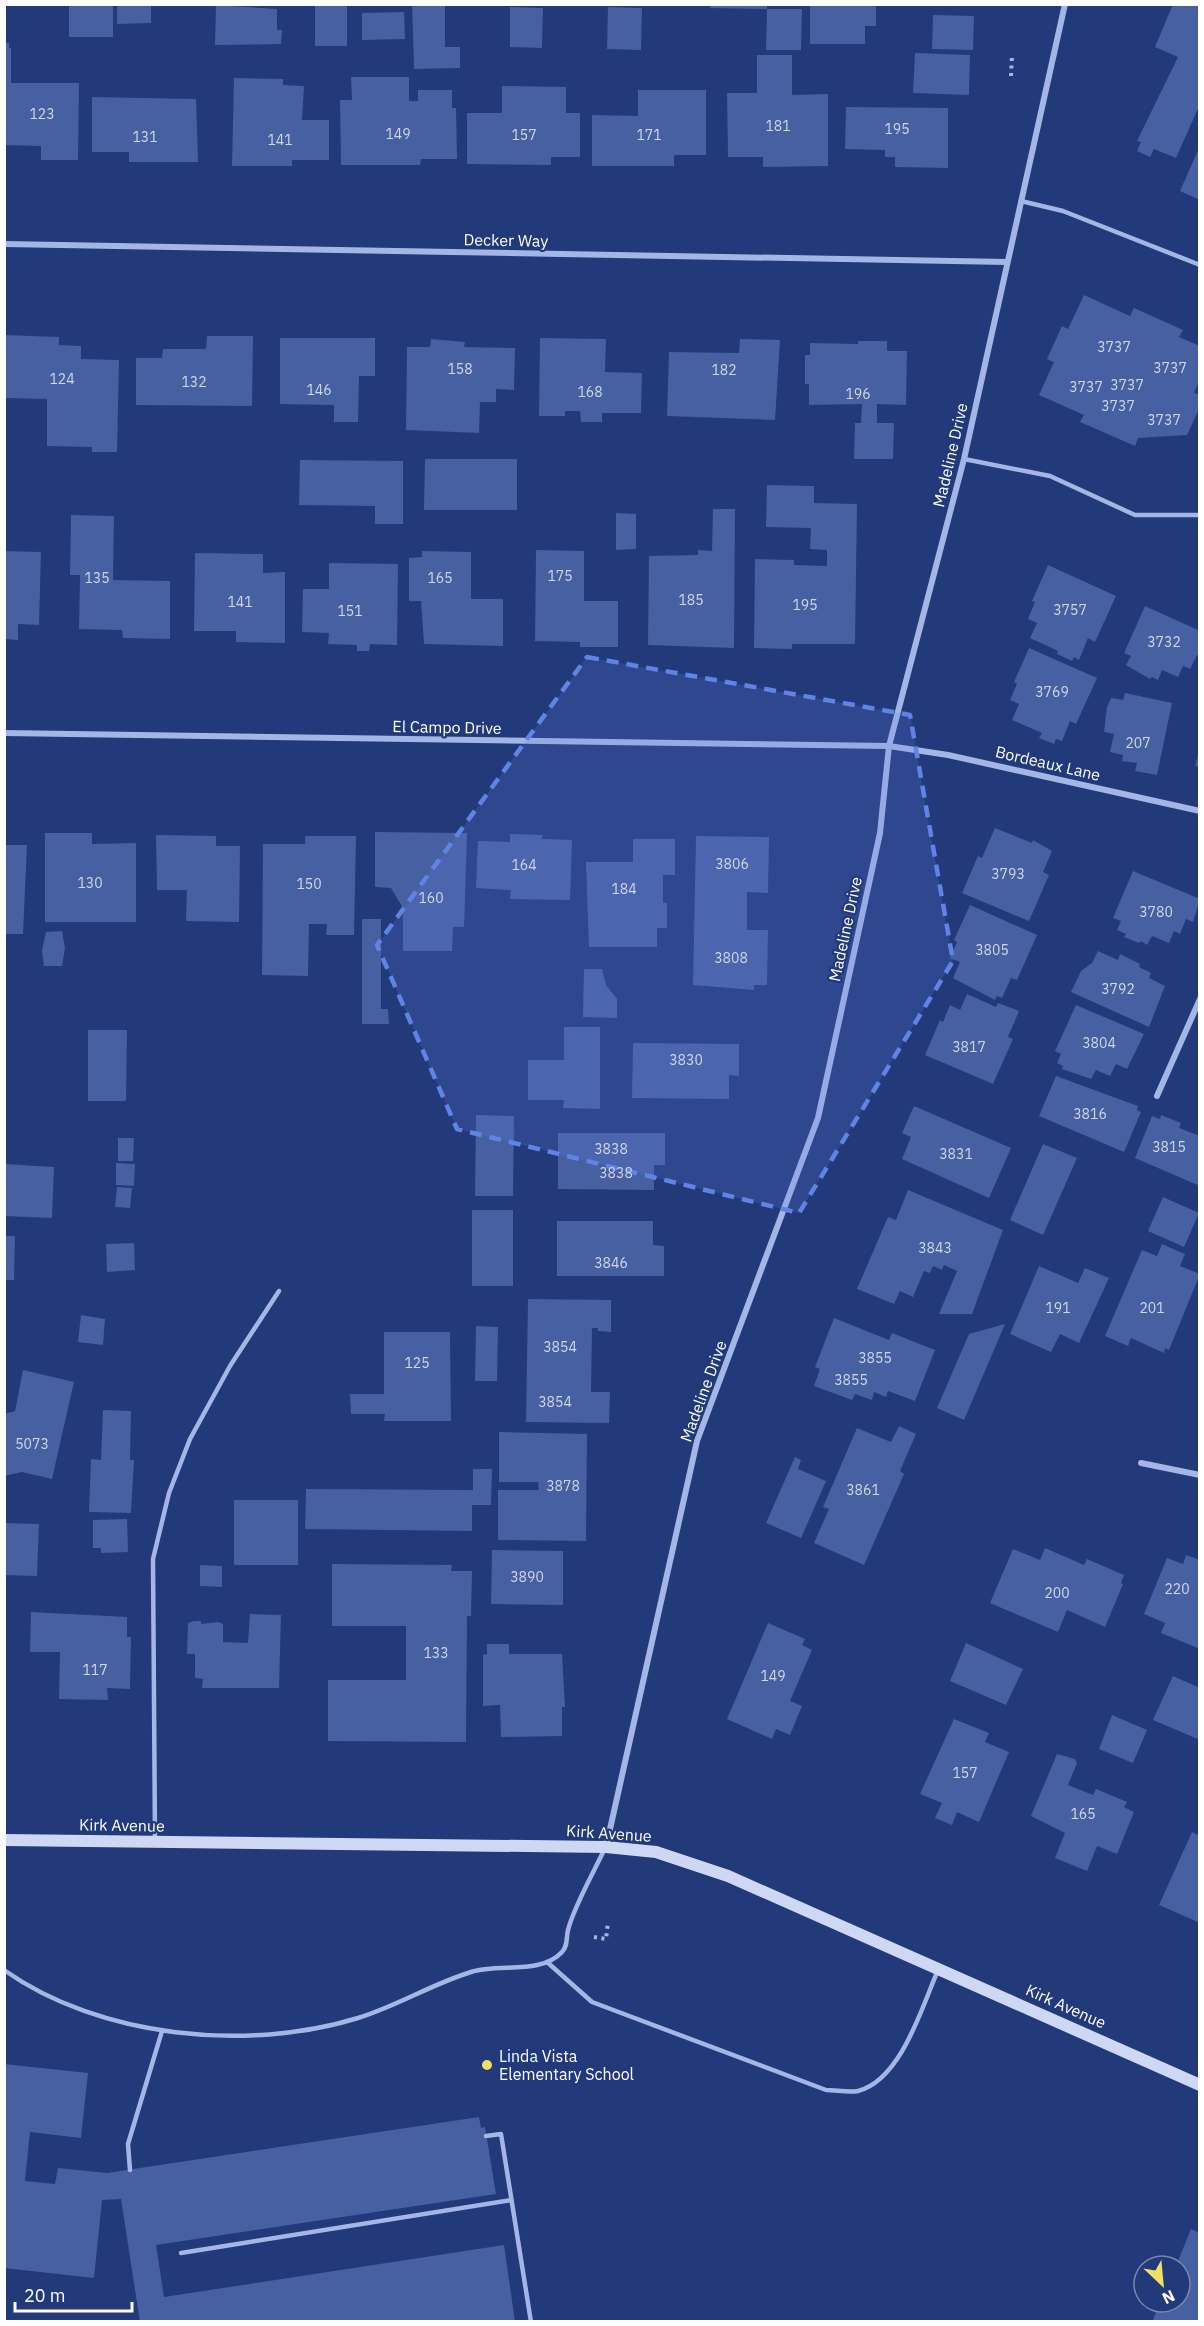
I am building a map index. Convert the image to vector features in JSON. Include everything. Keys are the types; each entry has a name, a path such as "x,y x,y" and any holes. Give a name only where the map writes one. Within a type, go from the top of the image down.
{"street":[{"name":"Madeline Drive","path":"606,1847 697,1441 818,1118 880,833 889,746 964,459 1065,4"},
{"name":"Decker Way","path":"4,244 1007,262"},
{"name":"El Campo Drive","path":"4,733 889,746"},
{"name":"Bordeaux Lane","path":"889,746 948,754 1200,811"},
{"path":"1157,1096 1200,999"},
{"path":"1141,1463 1200,1475"},
{"name":"Kirk Avenue","path":"4,1840 606,1847 656,1852 728,1876 1200,2085"}],"lane":[{"path":"1021,201 1063,211 1200,265"},
{"path":"964,459 1050,476 1135,515 1200,515"},
{"path":"155,1842 153,1559 169,1493 190,1439 230,1366 279,1291"},
{"path":"4,1970 68,2005 139,2027 162,2031 269,2036 358,2018 448,1979 484,1968 527,1966 547,1962 561,1953 566,1947 568,1930 606,1847"},
{"path":"547,1962 592,2002 826,2090 858,2091 881,2080 907,2044 939,1968"},
{"path":"130,2170 128,2144 162,2031"},
{"path":"486,2136 501,2134 531,2322"},
{"path":"181,2253 511,2200"}],"path":[{"path":"1011,76 1012,55"},
{"path":"594,1937 606,1939 608,1922"}],"highlighted area":[{"path":"587,657 910,715 953,961 799,1213 457,1129 377,945"}],"building":[{"path":"69,4 113,4 113,37 69,37"},
{"path":"117,4 151,4 151,23 117,24"},
{"path":"710,4 767,4 767,9 710,8"},
{"path":"810,4 876,4 876,26 865,26 865,44 810,44"},
{"path":"1173,4 1200,4 1200,104 1176,158 1154,149 1150,157 1137,151 1141,142 1137,141 1178,57 1155,47"},
{"path":"216,5 277,9 277,30 282,30 281,44 215,45"},
{"path":"315,5 347,5 347,46 315,46"},
{"path":"412,5 445,6 445,47 460,47 460,68 414,69"},
{"path":"510,7 543,8 542,48 510,47"},
{"path":"608,7 642,8 641,50 607,49"},
{"path":"767,9 802,9 801,50 766,50"},
{"path":"404,12 405,39 362,40 362,13"},
{"path":"933,15 974,16 973,50 932,49"},
{"path":"4,43 9,43 9,48 11,48 11,83 79,83 78,160 41,160 41,146 4,145"},
{"path":"915,53 970,55 969,95 913,93"},
{"path":"757,55 792,55 792,95 828,94 828,166 763,167 763,157 728,157 727,93 757,93"},
{"path":"351,77 409,77 409,101 418,101 418,90 452,90 452,108 456,108 457,159 421,159 420,165 341,165 340,100 352,100"},
{"path":"234,78 283,79 283,85 304,86 302,120 329,120 329,160 292,160 292,166 232,166"},
{"path":"502,86 566,87 566,113 580,113 580,157 551,157 551,165 467,164 467,113 502,113"},
{"path":"638,90 706,90 706,155 674,155 674,166 592,166 592,115 638,116"},
{"path":"92,97 196,99 198,162 129,162 129,152 92,152"},
{"path":"846,107 948,108 948,168 895,167 895,157 885,157 885,150 845,149"},
{"path":"1200,146 1200,200 1180,191"},
{"path":"1084,295 1130,316 1134,308 1183,330 1179,337 1200,346 1200,379 1194,393 1200,395 1200,407 1187,435 1138,438 1135,446 1080,422 1084,415 1039,395 1054,362 1047,359 1062,326 1068,329"},
{"path":"4,335 59,337 59,345 81,346 81,359 119,360 117,452 92,452 92,447 47,446 47,399 4,398"},
{"path":"207,336 253,336 252,406 136,405 136,358 162,358 163,349 206,349"},
{"path":"280,338 375,338 375,376 359,376 358,422 334,422 334,405 280,404"},
{"path":"540,338 606,339 605,372 642,373 641,413 602,413 602,422 581,422 580,411 565,411 565,416 539,416"},
{"path":"431,339 465,342 464,347 515,348 514,390 496,389 496,402 480,402 479,433 406,430 407,347 430,347"},
{"path":"740,339 780,340 775,420 667,416 669,352 739,353"},
{"path":"858,341 887,341 887,351 907,351 906,405 877,404 877,423 894,423 893,459 854,459 855,423 861,423 862,404 809,405 809,384 805,384 805,355 810,355 810,343 858,344"},
{"path":"425,459 517,459 517,510 424,510"},
{"path":"300,460 403,461 403,524 375,524 375,506 299,505"},
{"path":"767,485 814,486 814,503 857,504 855,644 792,644 792,649 754,648 755,559 794,560 794,565 827,566 827,550 810,549 811,528 766,527"},
{"path":"713,509 735,509 734,648 648,645 649,556 698,555 698,550 712,551"},
{"path":"616,513 636,514 636,549 616,550"},
{"path":"71,515 114,516 113,580 170,581 170,639 123,638 122,630 79,629 80,575 70,575"},
{"path":"536,550 584,551 584,601 618,601 618,647 580,647 580,642 535,641"},
{"path":"4,551 41,552 39,625 18,624 18,640 4,639"},
{"path":"422,551 471,552 471,599 503,599 503,646 424,644 421,601 409,601 409,558 422,557"},
{"path":"195,553 263,554 263,573 285,572 285,643 236,642 236,631 194,631"},
{"path":"329,563 398,564 397,645 370,644 369,651 357,651 357,645 328,644 329,633 302,632 303,589 329,589"},
{"path":"1048,565 1116,596 1095,642 1088,638 1079,660 1074,657 1072,661 1057,654 1058,651 1030,638 1037,623 1028,619 1035,602 1032,601"},
{"path":"1145,606 1200,631 1200,656 1197,655 1190,669 1183,666 1178,677 1162,670 1158,680 1152,677 1150,679 1126,665 1131,656 1124,653"},
{"path":"1029,648 1097,678 1076,724 1070,721 1062,741 1056,739 1054,744 1039,738 1042,733 1012,720 1019,704 1010,700 1017,684 1014,682"},
{"path":"1125,693 1172,703 1157,775 1135,771 1137,763 1122,761 1123,755 1110,752 1114,734 1104,732 1107,707 1111,698 1123,700"},
{"path":"1200,749 1200,767 1195,766"},
{"path":"995,828 1032,843 1033,840 1052,851 1043,872 1049,875 1029,921 962,893 978,856 982,858"},
{"path":"375,832 467,833 464,927 453,927 452,951 403,951 403,908 391,888 375,887"},
{"path":"45,833 92,833 92,844 136,843 136,922 45,922"},
{"path":"510,834 543,835 542,839 572,840 570,900 510,899 511,890 476,888 478,841 510,842"},
{"path":"156,835 216,836 216,846 240,846 239,922 186,921 187,890 157,890"},
{"path":"305,836 356,836 354,935 326,935 327,924 309,924 308,976 262,975 263,844 305,844"},
{"path":"696,836 769,837 768,893 747,892 747,930 768,930 767,985 754,985 754,990 693,985"},
{"path":"633,839 675,839 675,875 663,875 663,903 667,903 667,928 657,928 657,947 589,947 586,862 633,862"},
{"path":"4,845 27,845 23,934 4,934"},
{"path":"1133,871 1200,899 1193,922 1186,919 1180,934 1174,931 1169,943 1152,936 1147,945 1141,941 1139,943 1124,937 1126,934 1117,930 1121,921 1113,918"},
{"path":"970,905 1037,935 1017,980 1011,978 1002,998 997,996 995,1000 953,978 960,962 950,958 957,942 954,940"},
{"path":"362,919 381,919 381,1009 388,1009 389,1024 362,1024"},
{"path":"62,931 65,948 62,966 44,966 42,950 46,932"},
{"path":"1098,951 1118,960 1120,954 1140,964 1139,967 1151,973 1149,978 1165,986 1149,1027 1071,992 1081,971 1092,963"},
{"path":"584,969 602,969 606,985 617,999 617,1018 583,1017"},
{"path":"967,994 996,1007 998,1003 1019,1011 1008,1037 1013,1039 993,1084 925,1055 940,1020 943,1022 950,1005 960,1010"},
{"path":"1076,1005 1144,1034 1127,1069 1116,1064 1110,1076 1096,1070 1091,1079 1062,1069 1063,1066 1057,1063 1061,1054 1055,1051"},
{"path":"564,1027 600,1027 600,1109 563,1108 564,1100 528,1100 528,1060 564,1060"},
{"path":"88,1030 127,1030 126,1101 88,1101"},
{"path":"633,1043 739,1044 739,1076 729,1075 729,1099 632,1098"},
{"path":"1056,1076 1138,1106 1137,1110 1141,1112 1124,1152 1039,1116"},
{"path":"914,1106 1011,1148 989,1198 902,1159 911,1137 902,1133"},
{"path":"476,1115 514,1116 513,1196 475,1196"},
{"path":"1161,1115 1181,1123 1179,1128 1200,1136 1200,1186 1135,1158 1152,1116 1160,1119"},
{"path":"558,1133 665,1133 665,1165 654,1165 654,1190 558,1189"},
{"path":"118,1138 134,1138 133,1161 118,1161"},
{"path":"1043,1144 1077,1158 1043,1235 1010,1220"},
{"path":"116,1163 135,1164 134,1186 116,1185"},
{"path":"4,1164 54,1167 52,1218 4,1216"},
{"path":"117,1187 132,1188 130,1208 115,1207"},
{"path":"908,1190 1003,1230 972,1314 939,1314 957,1271 944,1265 942,1270 933,1266 930,1273 924,1271 913,1297 900,1291 894,1304 857,1289 888,1217 896,1220"},
{"path":"1163,1197 1199,1213 1184,1247 1148,1231"},
{"path":"472,1210 513,1210 513,1286 472,1286"},
{"path":"557,1221 653,1221 653,1245 664,1246 664,1276 557,1276"},
{"path":"5,1236 15,1236 14,1280 5,1280"},
{"path":"134,1243 135,1270 107,1272 106,1244"},
{"path":"1162,1244 1185,1254 1180,1266 1200,1274 1169,1350 1165,1348 1164,1353 1131,1338 1128,1346 1105,1336 1142,1250 1157,1256"},
{"path":"1039,1266 1078,1283 1085,1268 1109,1278 1079,1343 1060,1334 1051,1352 1010,1334"},
{"path":"528,1299 611,1300 611,1332 592,1328 591,1392 610,1392 609,1423 526,1422"},
{"path":"81,1315 105,1319 103,1345 78,1342"},
{"path":"834,1318 889,1340 892,1333 935,1350 915,1401 888,1391 886,1397 874,1392 872,1400 855,1394 852,1400 814,1386 820,1369 815,1367"},
{"path":"1005,1324 964,1420 937,1408 969,1334"},
{"path":"476,1326 498,1327 497,1381 475,1381"},
{"path":"384,1332 450,1332 451,1421 384,1421 385,1414 351,1414 350,1394 384,1394"},
{"path":"23,1370 74,1382 52,1479 22,1472 4,1476 4,1414 15,1411"},
{"path":"103,1410 131,1411 130,1460 134,1460 131,1513 89,1512 91,1459 101,1460"},
{"path":"899,1426 916,1434 900,1471 904,1474 864,1565 814,1543 829,1509 823,1507 857,1428 891,1442"},
{"path":"499,1432 587,1434 586,1541 498,1540 498,1490 539,1490 538,1482 499,1482"},
{"path":"795,1457 801,1460 798,1469 826,1481 801,1538 766,1523"},
{"path":"473,1469 492,1469 491,1505 472,1505 472,1531 305,1529 306,1489 473,1490"},
{"path":"234,1500 298,1500 298,1565 234,1565"},
{"path":"127,1519 128,1552 101,1553 101,1548 93,1548 93,1520"},
{"path":"5,1523 39,1524 37,1576 4,1575"},
{"path":"1045,1548 1084,1565 1087,1559 1124,1575 1121,1583 1123,1584 1105,1627 1067,1610 1058,1632 990,1603 1013,1549 1040,1560"},
{"path":"492,1550 563,1551 563,1605 491,1604"},
{"path":"1186,1555 1200,1560 1200,1649 1161,1633 1165,1623 1144,1614 1167,1558 1183,1564"},
{"path":"332,1564 452,1565 451,1571 472,1571 471,1616 467,1616 466,1742 328,1741 328,1680 406,1680 406,1626 332,1626"},
{"path":"200,1565 222,1566 222,1587 200,1586"},
{"path":"31,1612 127,1617 127,1637 131,1637 130,1689 107,1688 108,1700 59,1699 60,1652 30,1652"},
{"path":"250,1614 281,1615 279,1688 202,1688 203,1679 195,1678 195,1654 187,1654 188,1623 218,1622 223,1624 223,1642 248,1643"},
{"path":"768,1623 805,1639 802,1645 812,1650 790,1701 802,1706 790,1735 776,1729 772,1739 727,1719"},
{"path":"966,1643 1023,1669 1006,1705 950,1681"},
{"path":"487,1644 509,1644 509,1654 562,1654 565,1707 562,1707 562,1736 501,1737 500,1705 483,1706 483,1655 487,1654"},
{"path":"1173,1676 1200,1688 1200,1740 1153,1720"},
{"path":"1112,1715 1147,1730 1133,1763 1099,1749"},
{"path":"954,1719 989,1733 985,1742 1009,1752 979,1822 957,1812 952,1825 935,1818 942,1803 920,1794"},
{"path":"1057,1754 1075,1759 1077,1763 1068,1785 1093,1795 1096,1789 1127,1802 1124,1807 1134,1812 1117,1854 1097,1846 1087,1871 1055,1858 1065,1833 1031,1816"},
{"path":"1192,1832 1200,1836 1200,1923 1159,1905"},
{"path":"4,2064 88,2073 81,2138 30,2132 25,2181 55,2184 58,2168 107,2173 479,2117 481,2128 485,2127 496,2194 156,2245 164,2297 504,2245 515,2322 140,2322 121,2199 102,2200 94,2278 4,2268"},
{"path":"1191,2229 1200,2233 1200,2322 1152,2322 1155,2314 1192,2314 1192,2254 1181,2254"}],"place":[{"name":"Linda Vista Elementary School","path":"487,2065"}]}
